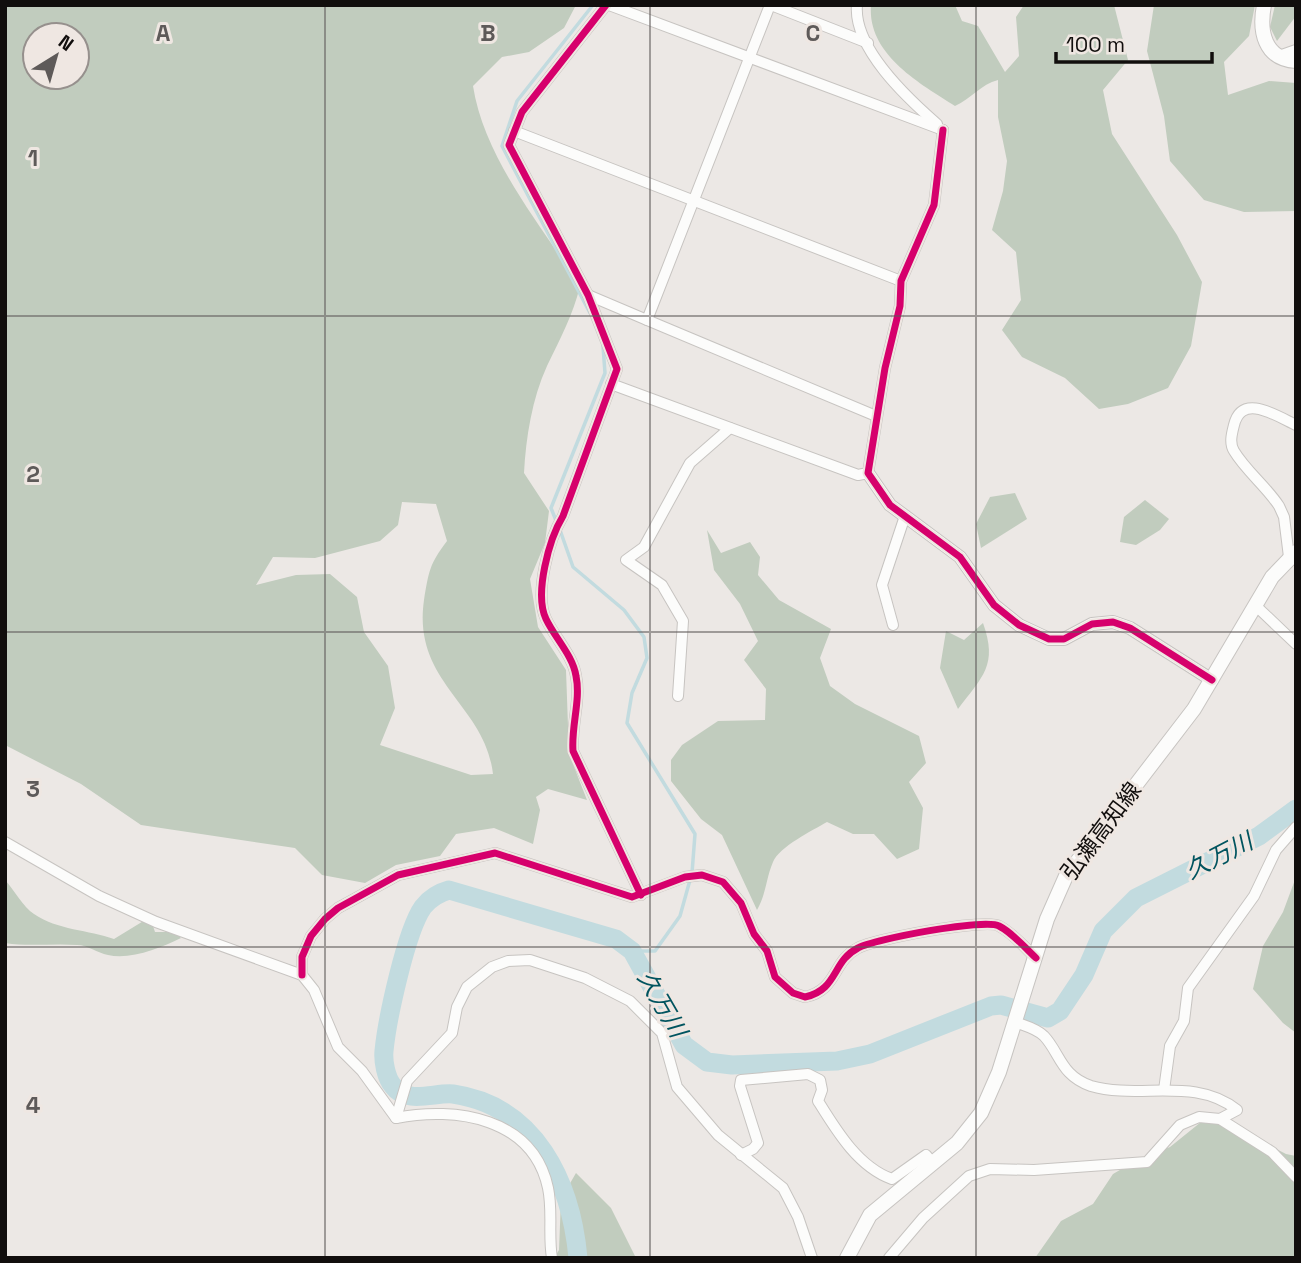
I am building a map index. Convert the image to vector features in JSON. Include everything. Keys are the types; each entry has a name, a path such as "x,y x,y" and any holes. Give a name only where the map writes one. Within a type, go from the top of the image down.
{"main road":[{"path":"1264,5 1262,34 1271,50 1279,57 1296,61"},
{"name":"弘瀬高知線","path":"847,1258 870,1214 970,1131 981,1113 1015,1021 1057,893 1077,858 1159,755 1212,680 1255,605 1292,554"}],"street":[{"path":"641,895 573,751 571,733 578,681 575,668 545,616 542,604 545,567 554,531 563,516 617,369 588,295 509,145 514,131 522,112 608,5 943,130"},
{"path":"647,320 691,200 770,5 867,43"},
{"path":"857,5 857,21 886,74 943,130"},
{"path":"1279,57 1296,50"},
{"path":"943,130 934,205 901,281 900,306 876,416 868,473 890,505 960,557 995,605 1018,625 1049,639 1064,639 1092,624 1113,622 1130,628 1212,680"},
{"path":"514,131 901,281"},
{"path":"588,295 876,416"},
{"path":"611,384 858,475 868,473"},
{"path":"1292,554 1279,506 1232,449 1231,435 1237,412 1242,408 1254,408 1296,425"},
{"path":"678,696 683,621 662,585 626,560 644,547 690,463 730,428"},
{"path":"893,625 882,585 905,516"},
{"path":"1255,605 1296,644"},
{"path":"1164,1090 1170,1046 1184,1021 1188,988 1254,896 1276,850 1296,827"},
{"path":"5,842 99,896 156,922 302,975 314,990 338,1048 362,1071 396,1112 481,1117 508,1129 533,1151 549,1192 548,1239 552,1258"},
{"path":"302,975 302,957 311,936 325,919 398,875 495,853 632,897 685,877 702,875 723,882 741,903 754,934 767,951 775,977 793,993 805,997 827,988 844,959 858,947 949,928 986,922 999,926 1036,958"},
{"path":"396,1112 407,1081 452,1033 457,1007 467,987 492,967 508,961 530,960 585,978 630,1001 662,1033 677,1087 718,1135 768,1173 783,1188 812,1258"},
{"path":"1015,1021 1036,1030 1046,1038 1060,1065 1087,1084 1107,1090 1208,1093 1237,1110 1220,1119"},
{"path":"741,1155 758,1143 740,1086 741,1080 808,1073 820,1080 822,1090 818,1101 847,1145 881,1175 892,1179 926,1155 932,1162"},
{"path":"889,1258 923,1218 969,1176 990,1169 1034,1170 1147,1161 1180,1125 1199,1117 1220,1119 1272,1152 1296,1177"}],"green space":[{"path":"5,5 576,5 564,28 529,52 502,57 473,86 479,113 501,165 580,286 570,317 537,392 528,432 524,473 549,511 545,543 530,579 538,627 566,670 569,754 587,800 548,789 536,797 540,810 533,844 494,828 456,834 440,856 396,865 365,883 322,875 295,848 141,825 81,784 5,745","holes":["402,502 436,504 447,541 429,575 424,600 423,628 438,673 477,729 487,750 493,774 471,775 380,745 395,708 388,666 364,632 357,597 330,574 296,575 256,585 273,557 315,558 380,541 398,525"]},
{"path":"871,5 955,5 962,21 978,26 1005,72 1019,56 1016,17 1024,5 1114,5 1128,60 1103,90 1112,134 1177,235 1202,282 1191,346 1168,388 1128,404 1099,409 1065,378 1022,357 1002,330 1021,300 1016,252 992,230 1003,191 1007,161 998,117 998,80 955,106 912,77 886,52 877,38"},
{"path":"1154,5 1255,5 1249,36 1224,62 1228,95 1269,81 1296,83 1296,211 1244,212 1204,200 1170,161 1164,116 1147,51"},
{"path":"1275,5 1296,5 1296,16 1277,41 1270,27"},
{"path":"1015,493 1027,519 981,548 976,524 990,497"},
{"path":"1145,500 1169,519 1160,530 1136,545 1120,542 1124,517"},
{"path":"707,530 721,553 750,542 760,557 758,575 779,600 831,629 820,658 830,686 855,704 919,736 926,763 909,782 923,808 919,849 897,859 874,834 853,834 827,822 797,839 776,856 757,910 722,835 701,819 671,781 671,760 682,745 718,721 765,720 766,689 744,660 758,641 740,604 714,570"},
{"path":"983,623 989,650 986,669 958,709 940,668 946,631 964,640"},
{"path":"1296,877 1296,1033 1283,1023 1253,989 1263,946 1283,912"},
{"path":"5,880 30,911 63,927 114,939 150,917 155,932 174,932 181,938 155,949 126,956 108,955 81,945 5,943"},
{"path":"1201,1122 1232,1126 1286,1154 1296,1156 1296,1258 1035,1258 1061,1221 1093,1204 1113,1174 1137,1160 1170,1147"},
{"path":"576,1173 611,1208 636,1258 554,1258 559,1250 561,1199"}],"waterway":[{"path":"590,313 502,146 517,101 593,5"},
{"path":"557,523 551,508 605,373 603,346"},
{"path":"560,530 573,567 624,610 644,637 647,658 632,693 627,723 695,834 692,873"},
{"name":"久万川","path":"578,1258 567,1202 557,1176 544,1152 527,1131 507,1114 482,1101 453,1094 406,1095 399,1092 388,1079 384,1051 398,976 417,919 423,907 434,896 449,890 616,939 632,951 684,1045 707,1062 732,1065 837,1061 870,1054 991,1006 1001,1005 1048,1018 1060,1011 1084,975 1103,931 1136,898 1259,836 1296,809"},
{"path":"632,951 655,951 680,916 690,880"}],"cycle path":[{"path":"606,5 522,112 509,145 588,295 617,369 548,552 542,596 546,619 568,654 576,676 573,751 641,895"},
{"path":"943,130 934,205 901,281 900,306 885,368 868,473 890,505 960,557 994,605 1019,625 1049,639 1064,639 1092,624 1113,622 1130,628 1212,680"},
{"path":"302,975 302,957 311,936 338,908 398,875 495,853 632,897 685,877 702,875 723,882 741,903 754,934 767,951 775,977 793,993 805,997 824,988 843,960 858,948 930,931 974,925 999,926 1036,958"}]}
